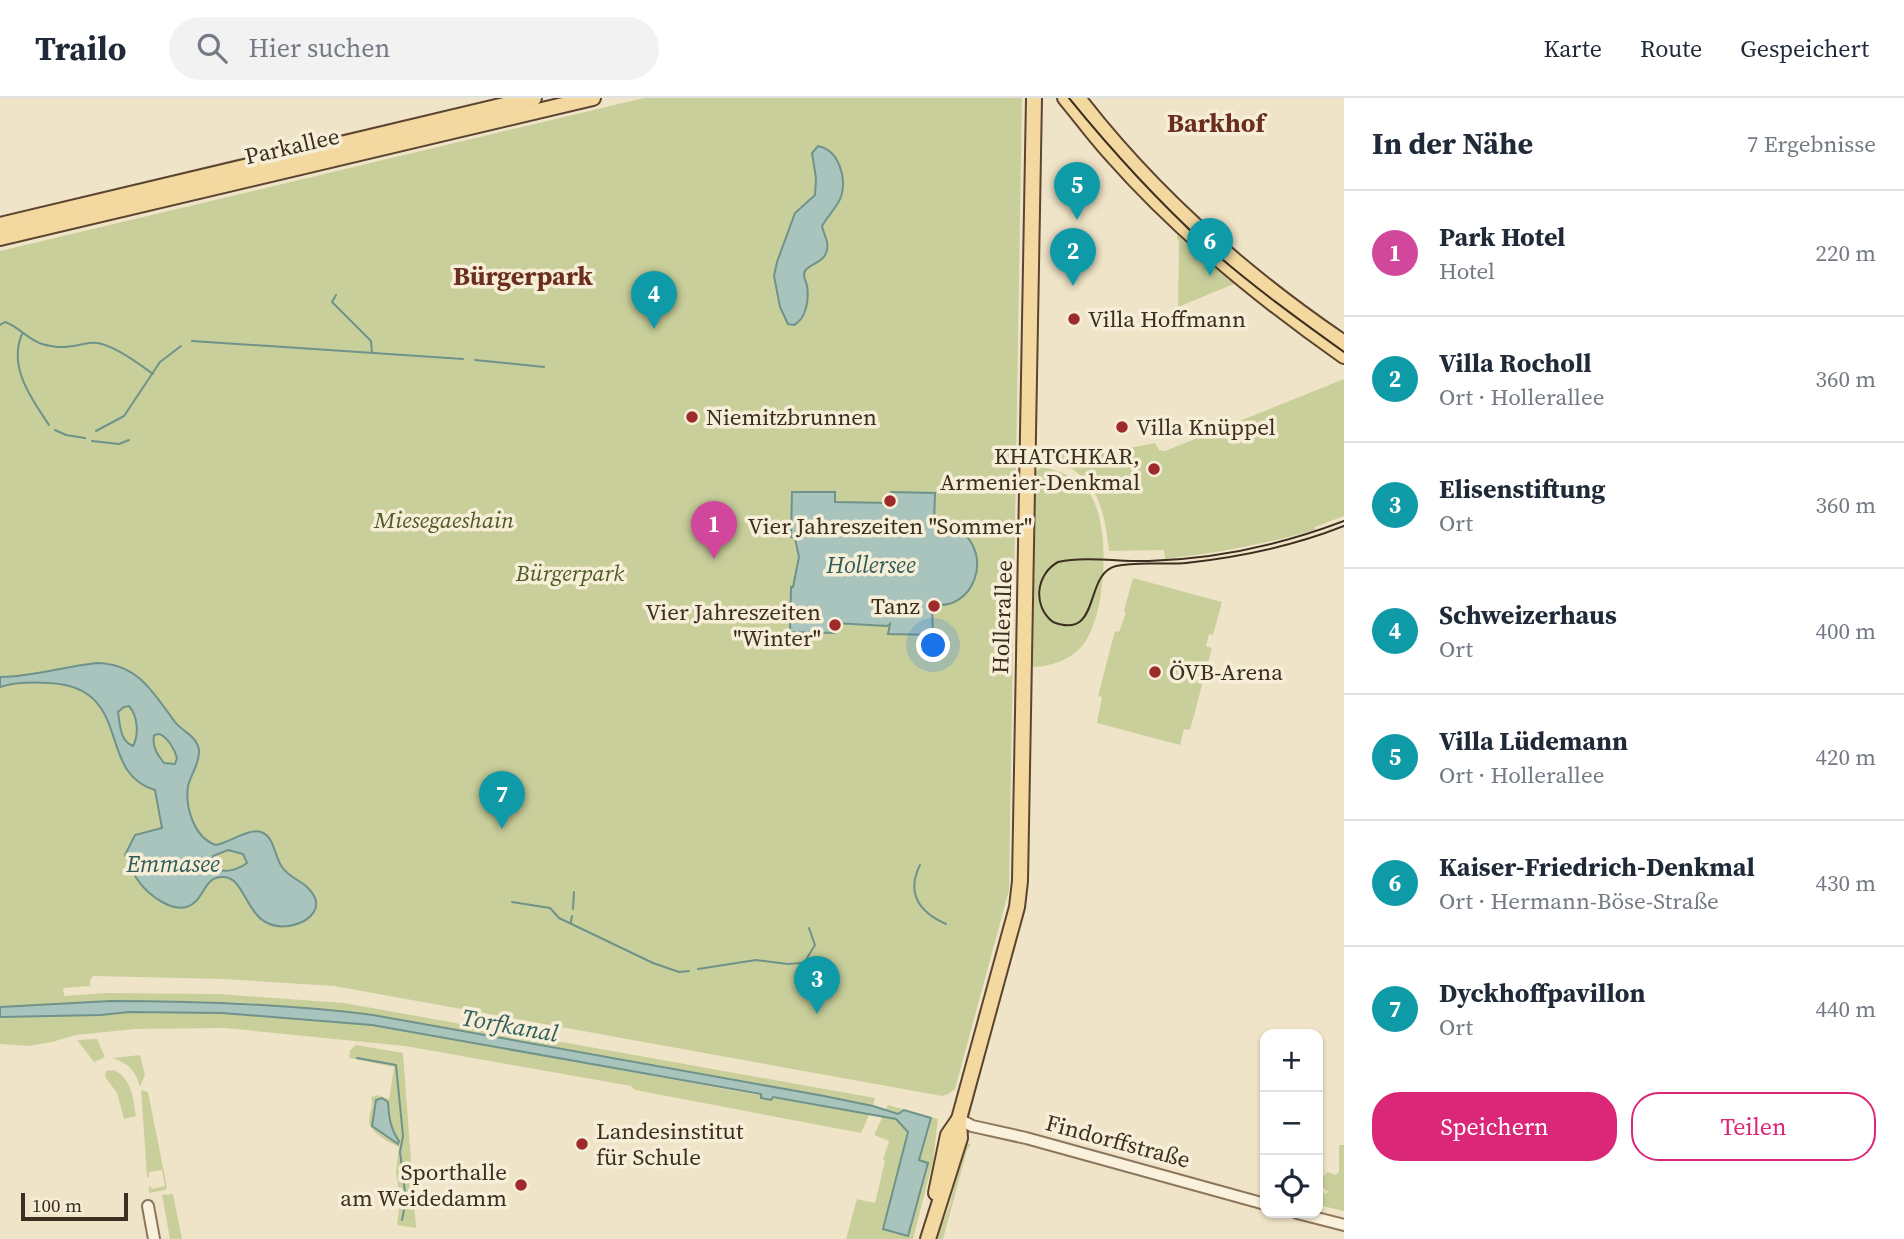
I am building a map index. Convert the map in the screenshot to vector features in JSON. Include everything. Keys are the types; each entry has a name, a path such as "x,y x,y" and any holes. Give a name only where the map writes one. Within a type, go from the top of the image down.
{"main road":[{"name":"Parkallee","path":"0,238 534,98"},
{"name":"Parkallee","path":"0,225 593,98"},
{"path":"1065,98 1113,156 1200,244 1256,292 1344,356"},
{"path":"1078,98 1177,209 1260,281 1344,343"},
{"name":"Hollerallee","path":"928,1239 960,1138 960,1119 1014,919 1020,881 1033,102"}],"street":[{"name":"Findorffstraße","path":"960,1119 972,1126 1026,1138 1260,1203"},
{"path":"148,1206 154,1239"},
{"path":"1317,1218 1344,1225"}],"green space":[{"name":"Bürgerpark","path":"644,98 1022,98 1009,890 955,1089 942,1096 334,986 224,979 93,976 90,986 63,988 64,996 105,993 219,994 344,1003 875,1098 873,1106 373,1015 277,1005 164,1001 0,1007 0,251"},
{"path":"1177,231 1236,283 1178,307"},
{"path":"1344,379 1344,516 1315,527 1315,530 1297,535 1241,548 1165,559 1164,550 1109,551 1103,513 1086,481 1066,466 1040,456 1040,453 1130,448 1155,443 1159,450 1165,451"},
{"path":"1041,467 1067,475 1088,491 1101,524 1103,569 1097,614 1082,646 1060,661 1034,667 1030,665 1032,475"},
{"name":"ÖVB-Arena","path":"1133,578 1222,602 1213,635 1209,634 1206,646 1212,648 1190,730 1184,729 1180,745 1097,723 1102,697 1098,696 1115,631 1119,632 1126,613 1124,611"},
{"path":"129,1012 222,1013 372,1025 762,1094 762,1098 770,1100 773,1097 869,1115 861,1133 635,1090 631,1086 405,1046 225,1028 135,1029 76,1035 28,1046 0,1044 0,1017"},
{"path":"97,1039 105,1057 94,1062 77,1040"},
{"path":"356,1045 403,1053 416,1228 397,1225 400,1199 396,1172 399,1147 376,1133 369,1121 371,1097 377,1095 389,1099 394,1067 349,1058 350,1050"},
{"path":"140,1055 145,1075 140,1087 131,1068 113,1058"},
{"path":"114,1070 125,1078 128,1084 136,1116 124,1119 117,1093 105,1077 106,1071"},
{"path":"141,1090 148,1092 167,1187 165,1190 149,1193 149,1185 152,1189 165,1186 162,1170 149,1172 149,1178 147,1177"},
{"path":"888,1105 938,1119 933,1161 913,1239 846,1239 857,1199 875,1203 889,1141 874,1135"},
{"path":"965,1143 971,1144 967,1150 943,1239 936,1239 949,1207"},
{"path":"1339,1145 1344,1145 1344,1211 1323,1206 1323,1191 1325,1194 1329,1191 1323,1187 1323,1176 1328,1172 1336,1175 1339,1172"},
{"path":"173,1194 182,1239 170,1239 162,1195"}],"water":[{"path":"818,146 831,153 840,166 843,190 822,226 827,242 825,255 805,271 808,290 806,308 802,318 794,325 788,324 780,307 774,276 795,213 815,195 816,178 812,153"},
{"name":"Hollersee","path":"792,492 835,492 835,502 892,503 891,492 935,493 934,524 943,524 959,530 970,540 976,553 977,566 968,591 959,600 932,604 933,635 888,634 890,624 834,623 834,633 790,632 791,587 799,557 795,538 791,537"},
{"name":"Emmasee","path":"85,664 112,665 134,674 144,682 175,722 198,745 198,759 187,794 197,829 202,836 216,845 250,832 266,834 282,867 313,894 316,907 310,917 289,926 274,925 263,920 230,878 212,880 195,902 180,908 163,902 142,885 125,855 135,835 162,828 155,790 137,781 125,767 105,714 93,699 76,688 37,682 0,687 0,677","holes":["129,706 136,720 133,746 125,740 120,727 118,712","154,735 165,737 177,758 175,764 161,760 154,747","228,850 243,854 247,863 233,870 218,870 210,864 213,856"]},
{"path":"111,1001 242,1004 373,1015 824,1096 898,1114 904,1110 931,1118 919,1160 928,1163 908,1236 883,1229 908,1132 896,1119 773,1097 771,1100 761,1098 761,1094 372,1025 222,1013 129,1012 0,1017 0,1007"},
{"path":"382,1098 388,1102 398,1144 372,1126 376,1100"}],"waterway":[{"path":"336,295 332,302 371,341 372,353"},
{"path":"0,325 5,322 10,324 37,342 50,346 67,347 90,343 105,345 153,374"},
{"path":"22,334 18,346 20,370 29,393 49,425"},
{"path":"192,341 463,359"},
{"path":"96,431 124,416 160,362 181,346"},
{"path":"475,360 544,367"},
{"path":"55,430 85,438"},
{"path":"92,441 119,444 129,440"},
{"path":"920,865 914,884 918,900 929,914 946,924"},
{"path":"573,909 574,892"},
{"path":"512,902 550,908 559,918 653,963 679,972 689,971"},
{"path":"571,922 572,916"},
{"path":"807,958 815,945 809,928"},
{"path":"698,969 756,960 801,963"},
{"path":"357,1058 396,1065 403,1136 400,1152 406,1200 402,1220"}],"tram line":[{"path":"1069,98 1136,175 1208,247 1344,352"},
{"path":"1344,521 1273,544 1224,554 1174,560 1092,559 1058,562 1045,574 1041,582 1039,590 1042,608 1053,622 1068,625 1079,622 1086,615 1099,581 1106,571 1116,566 1226,558 1286,545 1344,526"}],"place":[{"name":"Villa Lüdemann","path":"1077,220"},
{"name":"Kaiser-Friedrich-Denkmal","path":"1210,276"},
{"name":"Villa Rocholl","path":"1073,286"},
{"name":"Villa Hoffmann","path":"1074,319"},
{"name":"Schweizerhaus","path":"654,329"},
{"name":"Niemitzbrunnen","path":"692,417"},
{"name":"Villa Knüppel","path":"1122,427"},
{"name":"KHATCHKAR, Armenier-Denkmal","path":"1154,469"},
{"name":"Vier Jahreszeiten \"Sommer\"","path":"890,501"},
{"name":"Park Hotel","path":"714,559"},
{"name":"Tanz","path":"934,606"},
{"name":"Vier Jahreszeiten \"Winter\"","path":"835,625"},
{"name":"ÖVB-Arena","path":"1155,672"},
{"name":"Dyckhoffpavillon","path":"502,829"},
{"name":"Elisenstiftung","path":"817,1014"},
{"name":"Landesinstitut für Schule","path":"582,1144"},
{"name":"Sporthalle am Weidedamm","path":"521,1185"}],"district":[{"name":"Barkhof","path":"1216,123"},
{"name":"Bürgerpark","path":"523,276"}],"park label":[{"name":"Miesegaeshain","path":"444,520"}],"water label":[{"name":"Torfkanal","path":"510,1025"}]}
